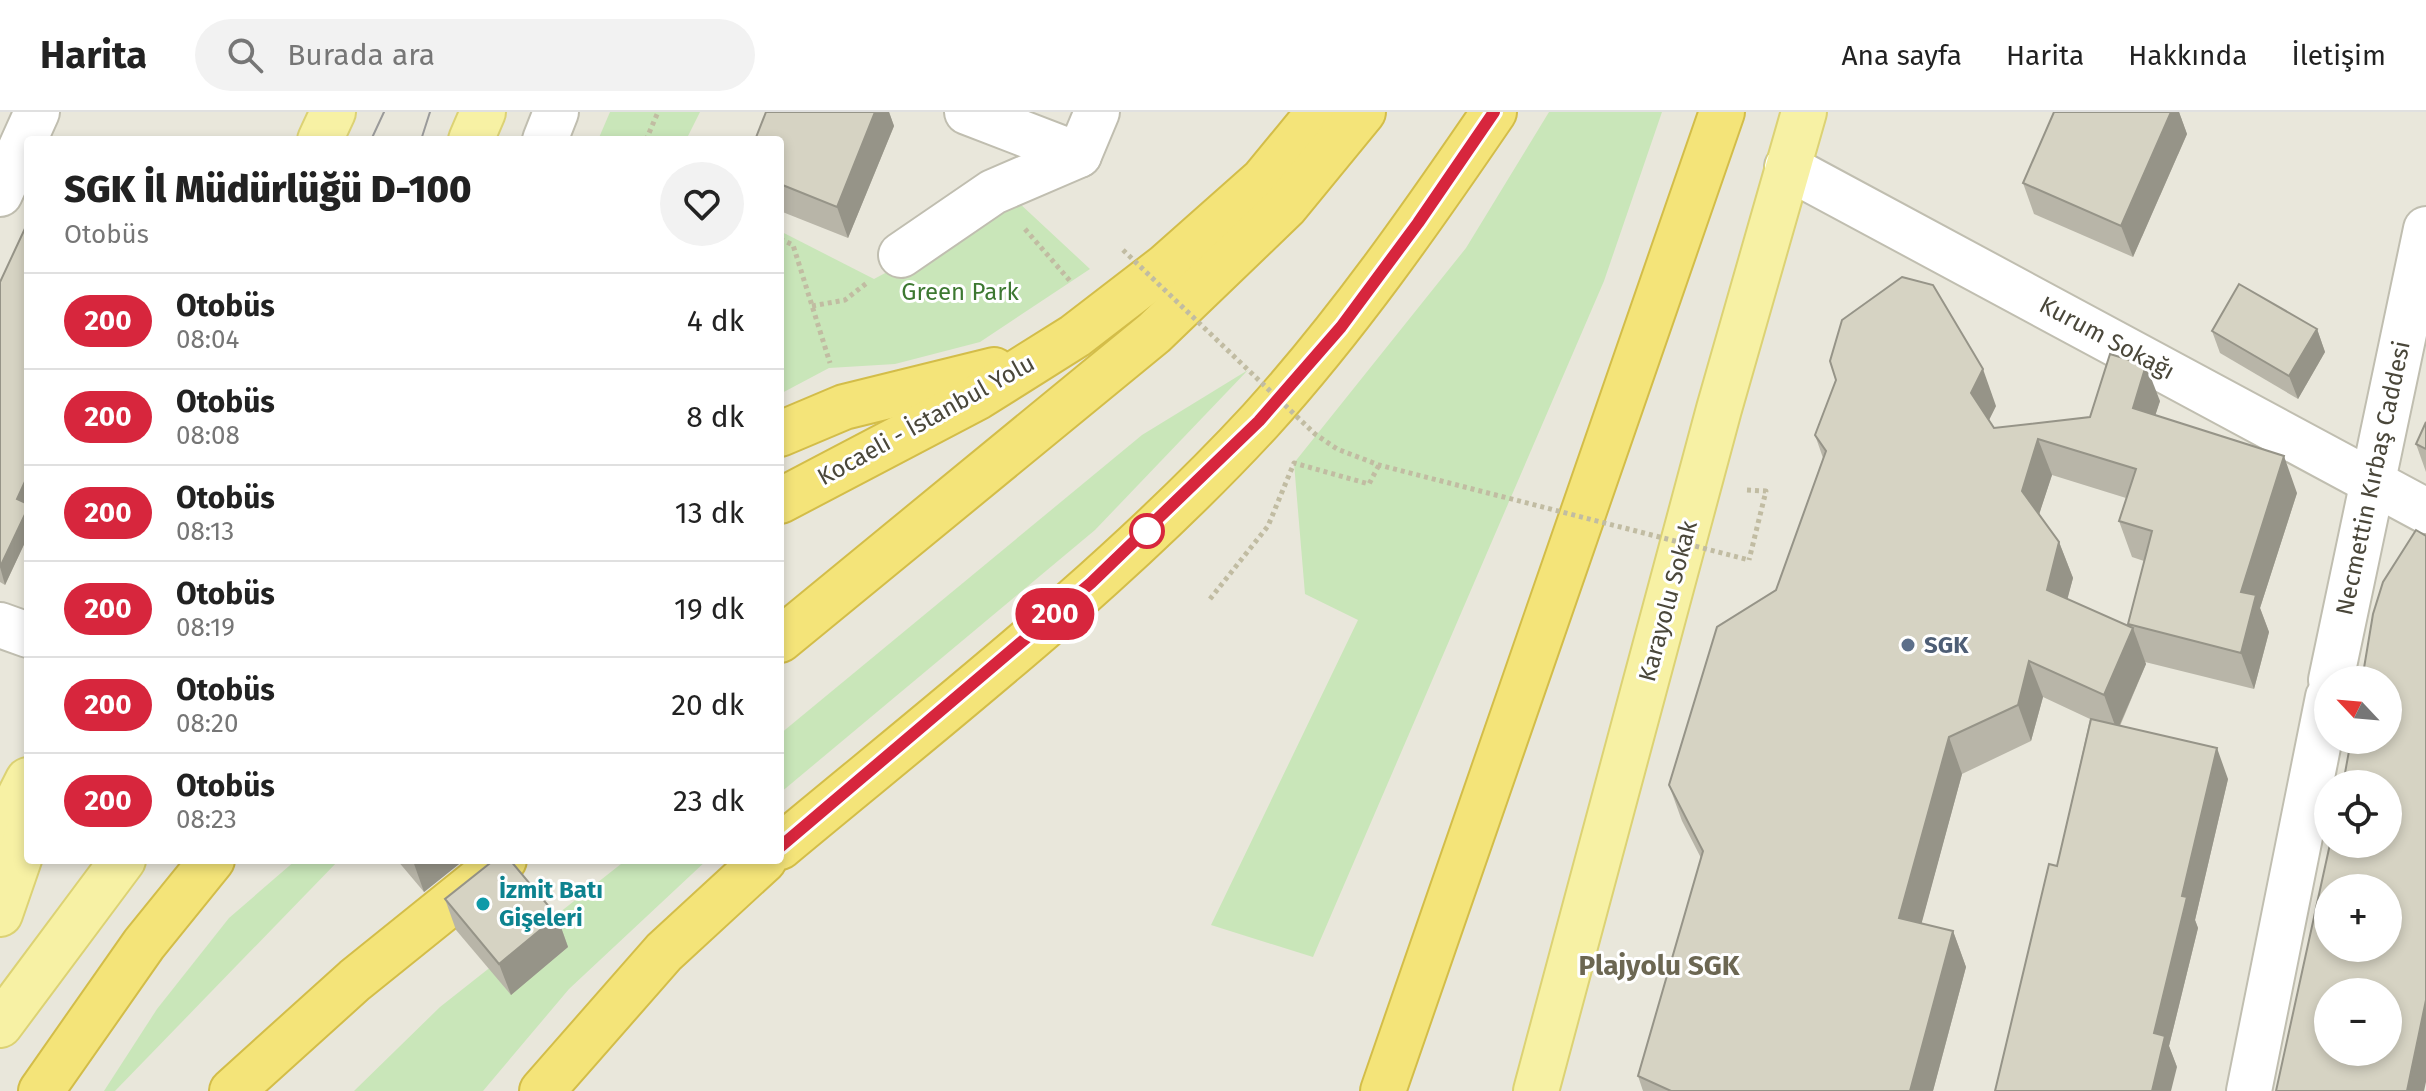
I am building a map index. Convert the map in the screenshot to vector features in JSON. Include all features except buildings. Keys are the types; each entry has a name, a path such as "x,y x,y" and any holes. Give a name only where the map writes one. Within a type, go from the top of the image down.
{"highway":[{"name":"Kocaeli - İstanbul Yolu","path":"784,499 978,397 1075,336 1166,266 1263,180 1319,112"},
{"path":"784,637 1154,333 1285,207 1363,112"},
{"path":"784,844 1091,583 1259,421 1341,327 1418,223 1494,112"},
{"path":"1383,1091 1722,112"},
{"path":"784,432 844,407 1036,361"},
{"path":"41,1091 144,944 209,864"},
{"path":"232,1091 355,980 499,864"},
{"path":"542,1091 664,952 760,864"}],"main road":[{"path":"322,136 333,112"},
{"path":"473,136 483,112"},
{"name":"Karayolu Sokak","path":"1536,1091 1804,112"},
{"path":"0,835 24,788"},
{"path":"0,914 24,845"},
{"path":"0,1025 120,864"}],"street":[{"path":"24,136 37,112"},
{"path":"547,136 556,112"},
{"path":"967,112 1079,155"},
{"path":"901,255 993,192 1079,155 1097,112"},
{"path":"4,174 24,136"},
{"name":"Kurum Sokağı","path":"1787,167 2426,511"},
{"name":"Necmettin Kırbaş Caddesi","path":"2334,666 2426,229"},
{"path":"0,625 24,634"},
{"path":"2249,1091 2317,754"}],"path":[{"path":"648,136 658,112"},
{"path":"993,192 1080,292"},
{"path":"784,241 793,245 844,407"},
{"path":"1123,250 1315,434 1337,449 1379,465 1749,560 1766,491 1747,488 1744,501"},
{"path":"812,306 845,300 901,255"},
{"path":"1210,599 1268,526 1294,463 1369,484 1379,465"}],"shaded area":[{"path":"0,112 2426,112 2426,1091 0,1091"}],"green space":[{"path":"610,112 700,112 688,136 600,136"},
{"path":"1549,112 1662,112 1604,281 1313,957 1211,925 1358,620 1305,594 1294,463 1466,248"},
{"name":"Green Park","path":"1018,202 1090,269 980,342 895,364 829,368 784,392 784,233 874,279"},
{"path":"1248,370 1095,530 784,790 784,731 1142,435"},
{"path":"291,864 335,864 115,1091 104,1091 157,1009 229,918"},
{"path":"621,864 703,864 569,989 483,1091 354,1091 440,1007"}],"tram line":[{"path":"373,136 384,112"},
{"path":"422,136 430,112"}],"bus line":[{"name":"200","path":"784,844 1091,583 1259,421 1341,327 1418,223 1494,112"}],"place":[{"name":"SGK","path":"1908,645"},
{"name":"İzmit Batı Gişeleri","path":"483,904"}],"district":[{"name":"Plajyolu SGK","path":"1659,965"}]}
